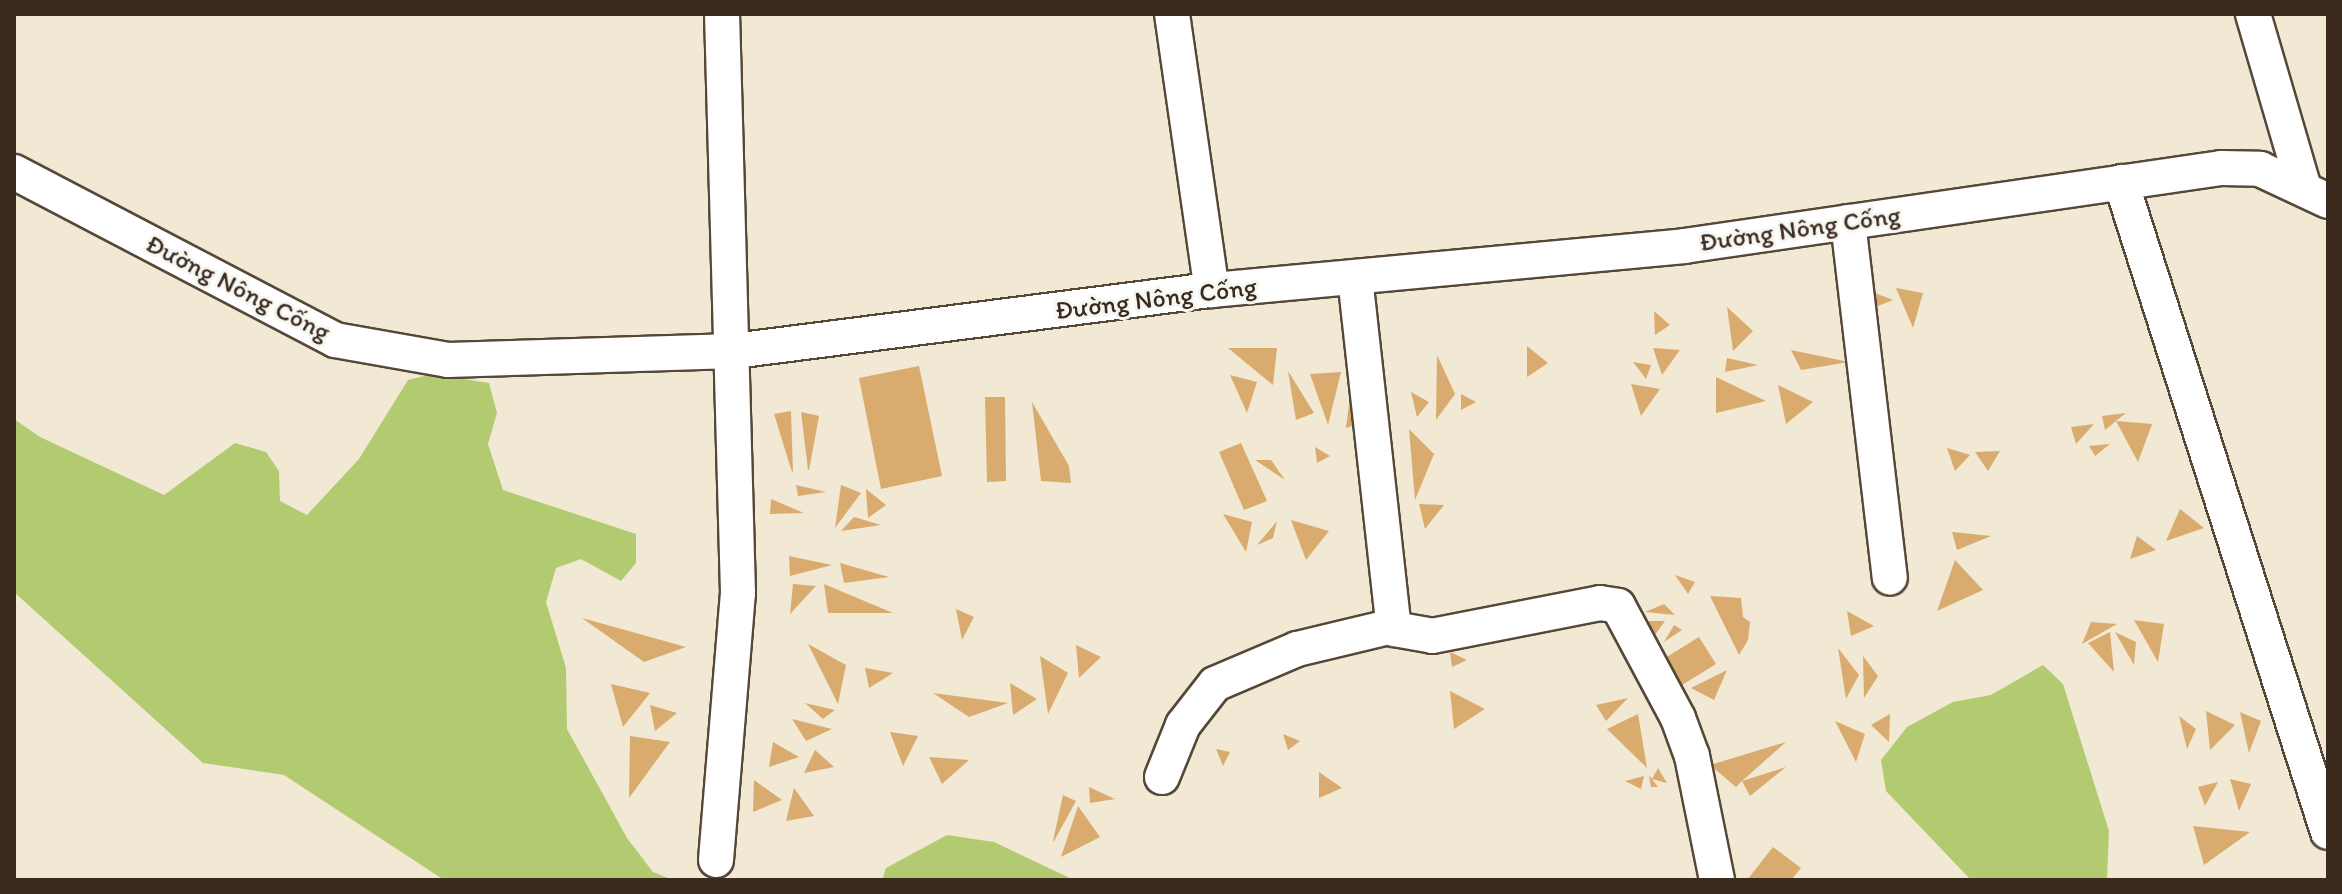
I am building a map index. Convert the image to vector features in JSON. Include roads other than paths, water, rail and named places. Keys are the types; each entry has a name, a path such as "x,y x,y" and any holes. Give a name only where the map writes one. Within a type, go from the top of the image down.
{"street":[{"path":"716,860 738,593 734,351 722,14"},
{"path":"1172,14 1212,290"},
{"path":"2253,14 2315,193"},
{"name":"Đường Nông Cống","path":"14,172 335,340 448,360 734,351 1212,290 1684,246 2221,168 2260,169 2315,193"},
{"path":"2121,182 2328,832"},
{"path":"1848,222 1890,578"},
{"path":"1355,277 1393,626 1400,633 1432,636 1600,603 1618,606 1692,756 1717,880"},
{"path":"1162,777 1183,725 1215,684 1297,649 1393,626"}]}
